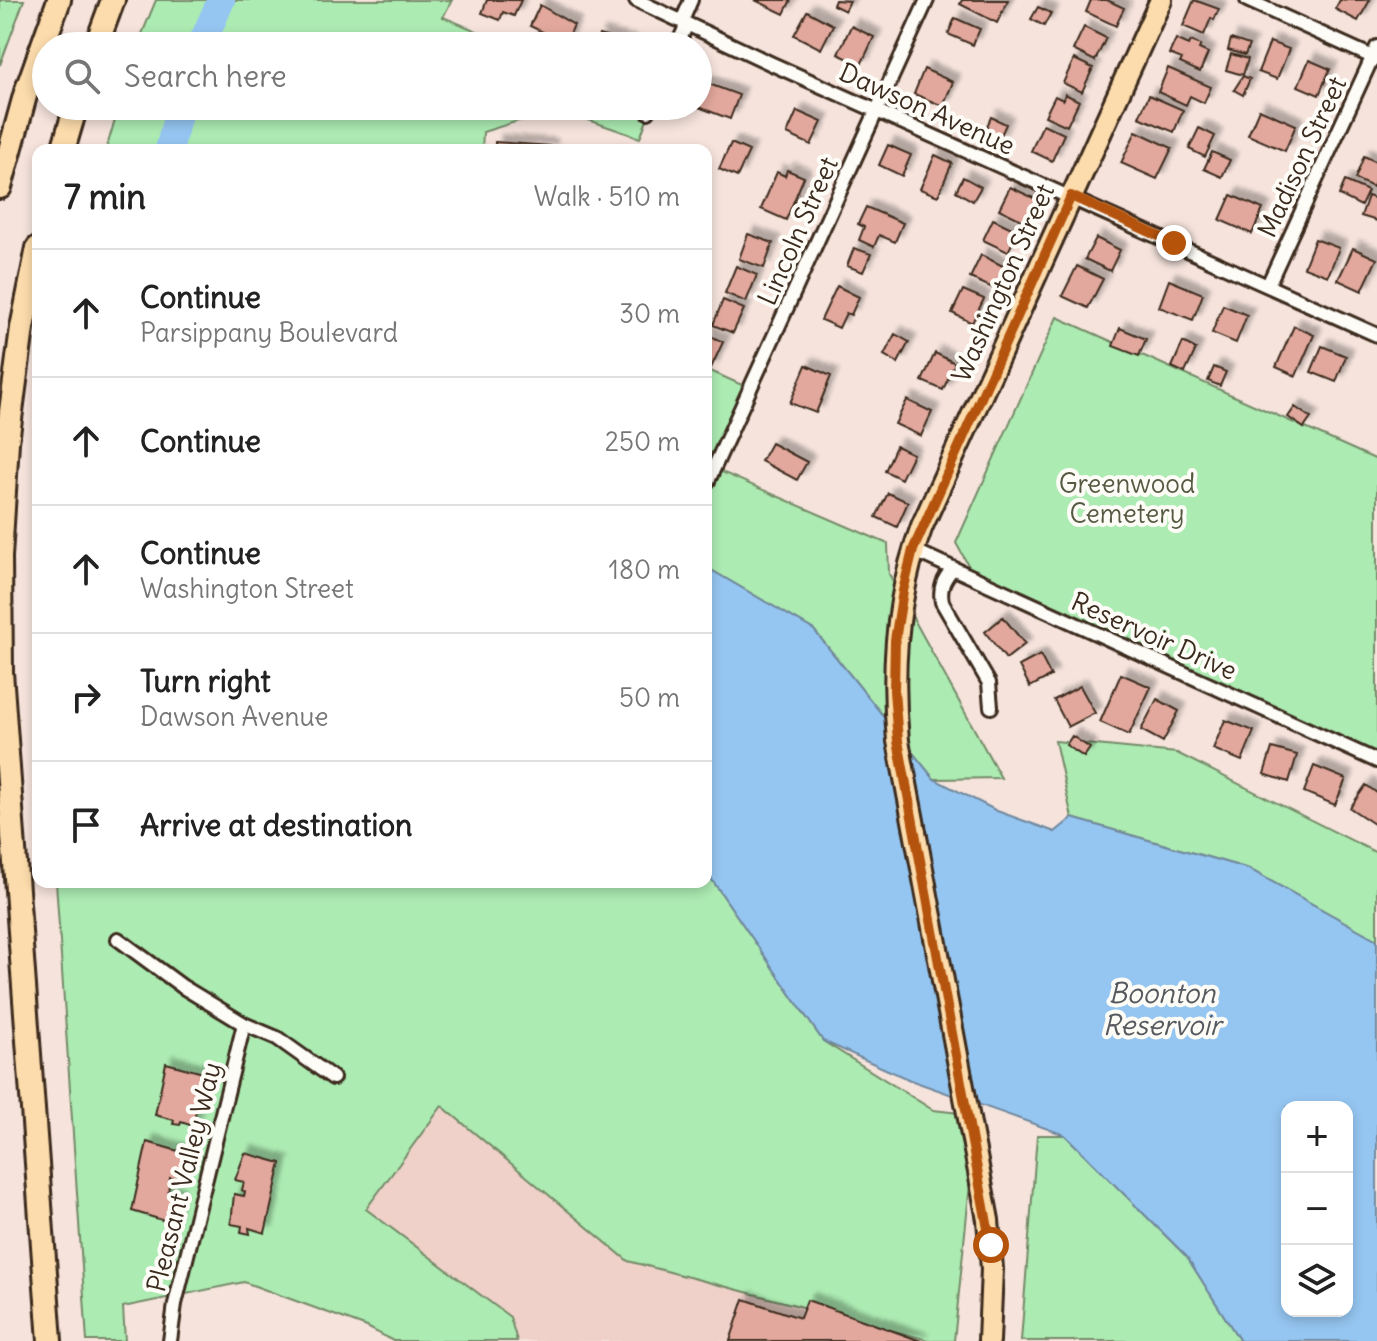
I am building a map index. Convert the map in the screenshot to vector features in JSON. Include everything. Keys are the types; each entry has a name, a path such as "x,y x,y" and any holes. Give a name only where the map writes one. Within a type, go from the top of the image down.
{"highway":[{"path":"48,32 59,0"},
{"path":"101,32 113,0"},
{"path":"0,187 32,75"},
{"path":"65,144 72,120"},
{"path":"32,278 7,442 0,557 1,672 50,1341"}],"main road":[{"name":"Washington Street","path":"989,1341 992,1257 979,1172 898,741 894,665 903,591 913,550 1161,0"}],"street":[{"name":"Dawson Avenue","path":"636,0 704,32"},
{"path":"681,32 691,0"},
{"name":"Lincoln Street","path":"712,472 927,0"},
{"path":"1247,0 1376,54"},
{"name":"Dawson Avenue","path":"712,36 1377,335"},
{"name":"Madison Street","path":"1268,285 1376,54"},
{"name":"Reservoir Drive","path":"913,550 1377,761"},
{"path":"953,568 940,592 942,602 989,683 991,707"},
{"path":"118,939 183,987 244,1024 277,1038 333,1078"},
{"name":"Pleasant Valley Way","path":"170,1341 175,1304 244,1024"}],"shaded area":[{"path":"442,1106 628,1261 932,1341 517,1341 509,1317 366,1209"}],"green space":[{"path":"0,0 24,0 0,65"},
{"path":"156,0 452,0 443,17 479,32 143,32"},
{"path":"115,120 522,120 483,132 482,144 108,144"},
{"path":"588,120 647,120 640,138"},
{"name":"Greenwood Cemetery","path":"1057,317 1377,460 1377,760 978,583 956,543"},
{"path":"712,372 751,389 717,470 888,544 889,574 1001,778 934,779 814,630 712,570"},
{"path":"1055,741 1177,753 1377,853 1377,940 1249,869 1072,818"},
{"path":"712,880 823,1041 933,1110 977,1115 954,1341 932,1341 628,1261 442,1106 366,1209 510,1317 517,1341 393,1341 367,1327 244,1282 123,1307 125,1341 87,1341 56,888 712,888"},
{"path":"1037,1135 1065,1135 1187,1257 1240,1341 1021,1341"}],"water":[{"name":"Boonton Reservoir","path":"712,570 814,630 934,779 997,811 1055,832 1072,818 1249,869 1377,940 1377,1341 1240,1341 1187,1257 1065,1135 910,1080 823,1041 712,880"}],"building":[{"path":"487,0 521,0 514,16 503,12 500,20 482,13"},
{"path":"755,0 791,0 784,14"},
{"path":"835,0 850,1 845,11 833,5"},
{"path":"962,0 1008,0 997,23 960,4"},
{"path":"1091,0 1107,0 1124,8 1116,26 1086,12"},
{"path":"1194,0 1219,9 1214,20 1211,18 1204,35 1183,26"},
{"path":"1340,0 1370,0 1358,21 1335,9"},
{"path":"540,5 574,25 571,32 543,32 530,26"},
{"path":"1038,7 1051,13 1044,26 1031,19"},
{"path":"807,11 833,25 821,49 794,35"},
{"path":"955,18 980,29 973,45 948,34"},
{"path":"851,26 874,37 861,65 838,54"},
{"path":"1084,27 1106,38 1095,61 1073,50"},
{"path":"1176,39 1189,45 1191,41 1201,45 1199,49 1208,53 1200,72 1169,54"},
{"path":"1231,39 1249,45 1245,55 1228,50"},
{"path":"1270,42 1289,49 1277,79 1258,72"},
{"path":"1231,54 1248,59 1243,75 1226,70"},
{"path":"1074,59 1093,68 1082,92 1063,83"},
{"path":"1309,60 1330,69 1319,95 1298,86"},
{"path":"1168,68 1211,87 1204,103 1190,96 1186,105 1158,92"},
{"path":"924,69 953,82 943,106 914,94"},
{"path":"1243,76 1250,79 1243,95 1234,90"},
{"path":"712,85 739,95 730,119 712,112"},
{"path":"1065,94 1079,101 1067,126 1045,116 1055,96 1063,100"},
{"path":"1149,95 1183,110 1174,132 1139,117"},
{"path":"1259,109 1296,125 1285,151 1248,135"},
{"path":"797,111 822,122 811,145 787,134"},
{"path":"991,117 1006,124 999,140 984,133"},
{"path":"1043,124 1064,134 1052,161 1031,151"},
{"path":"1199,128 1215,136 1205,157 1189,149"},
{"path":"1136,131 1172,148 1157,179 1121,163"},
{"path":"731,143 749,151 737,177 719,169"},
{"path":"888,145 911,155 902,176 879,165"},
{"path":"1212,152 1230,160 1222,177 1204,169"},
{"path":"935,155 952,163 938,196 920,189"},
{"path":"1364,156 1377,162 1377,178 1373,187 1355,179"},
{"path":"787,170 804,177 786,220 761,209 777,172 785,176"},
{"path":"963,177 981,187 973,201 956,191"},
{"path":"1345,181 1368,191 1361,206 1339,195"},
{"path":"1010,187 1038,200 1028,223 999,209"},
{"path":"1231,195 1263,209 1252,234 1220,220"},
{"path":"1368,196 1377,199 1377,221 1361,216"},
{"path":"866,207 903,223 895,242 879,235 874,247 859,240 864,227 858,224"},
{"path":"993,219 1018,231 1008,252 983,240"},
{"path":"748,234 773,243 764,268 739,259"},
{"path":"1096,238 1120,250 1110,271 1085,259"},
{"path":"1315,239 1339,248 1328,276 1304,267"},
{"path":"854,248 871,254 863,272 847,266"},
{"path":"1353,248 1377,259 1362,291 1338,280"},
{"path":"981,255 1005,267 995,289 970,278"},
{"path":"736,266 757,275 746,302 725,293"},
{"path":"1077,266 1103,279 1088,308 1062,296"},
{"path":"1169,280 1203,294 1193,320 1159,307"},
{"path":"837,286 859,297 851,315 846,313 839,328 821,320"},
{"path":"963,290 984,299 972,323 952,313"},
{"path":"723,300 744,309 733,333 713,325"},
{"path":"1223,305 1247,315 1236,343 1212,333"},
{"path":"1294,326 1314,335 1296,376 1276,367"},
{"path":"1120,328 1146,339 1139,356 1113,346"},
{"path":"895,334 909,342 898,363 884,355"},
{"path":"712,337 723,342 712,366"},
{"path":"1183,342 1196,349 1185,373 1172,367"},
{"path":"1322,346 1346,356 1336,382 1311,372"},
{"path":"935,353 955,363 943,390 922,381"},
{"path":"806,365 831,376 816,413 790,403"},
{"path":"1214,367 1226,372 1220,386 1208,381"},
{"path":"907,400 932,412 921,436 895,424"},
{"path":"1295,407 1311,418 1304,428 1288,417"},
{"path":"771,443 807,462 797,480 761,461"},
{"path":"896,446 913,454 901,479 885,471"},
{"path":"888,493 908,502 897,527 876,517"},
{"path":"1003,617 1025,644 1006,659 985,632"},
{"path":"1040,655 1051,676 1030,687 1019,666"},
{"path":"1121,674 1151,687 1129,735 1100,722"},
{"path":"1080,686 1095,713 1068,727 1054,700"},
{"path":"1157,699 1179,711 1163,742 1141,730"},
{"path":"1225,720 1254,731 1242,761 1213,749"},
{"path":"1072,736 1090,748 1084,757 1066,745"},
{"path":"1272,748 1297,755 1289,782 1264,774"},
{"path":"1314,766 1346,779 1335,805 1304,792"},
{"path":"1366,785 1377,793 1377,826 1350,808"},
{"path":"166,1063 203,1073 193,1126 181,1122 180,1125 173,1124 174,1120 155,1115"},
{"path":"147,1142 185,1153 176,1179 170,1178 168,1193 177,1194 172,1223 132,1211"},
{"path":"245,1153 281,1163 265,1233 249,1228 250,1234 241,1232 242,1226 231,1224 234,1194 244,1196 245,1192 242,1190 244,1182 235,1180"},
{"path":"744,1299 800,1318 807,1300 921,1341 730,1341"}],"waterway":[{"path":"207,32 221,0"},
{"path":"170,144 176,120"}],"route":[{"path":"991,1245 898,741 894,691 898,615 913,550 922,526 1071,196 1174,243"}]}
